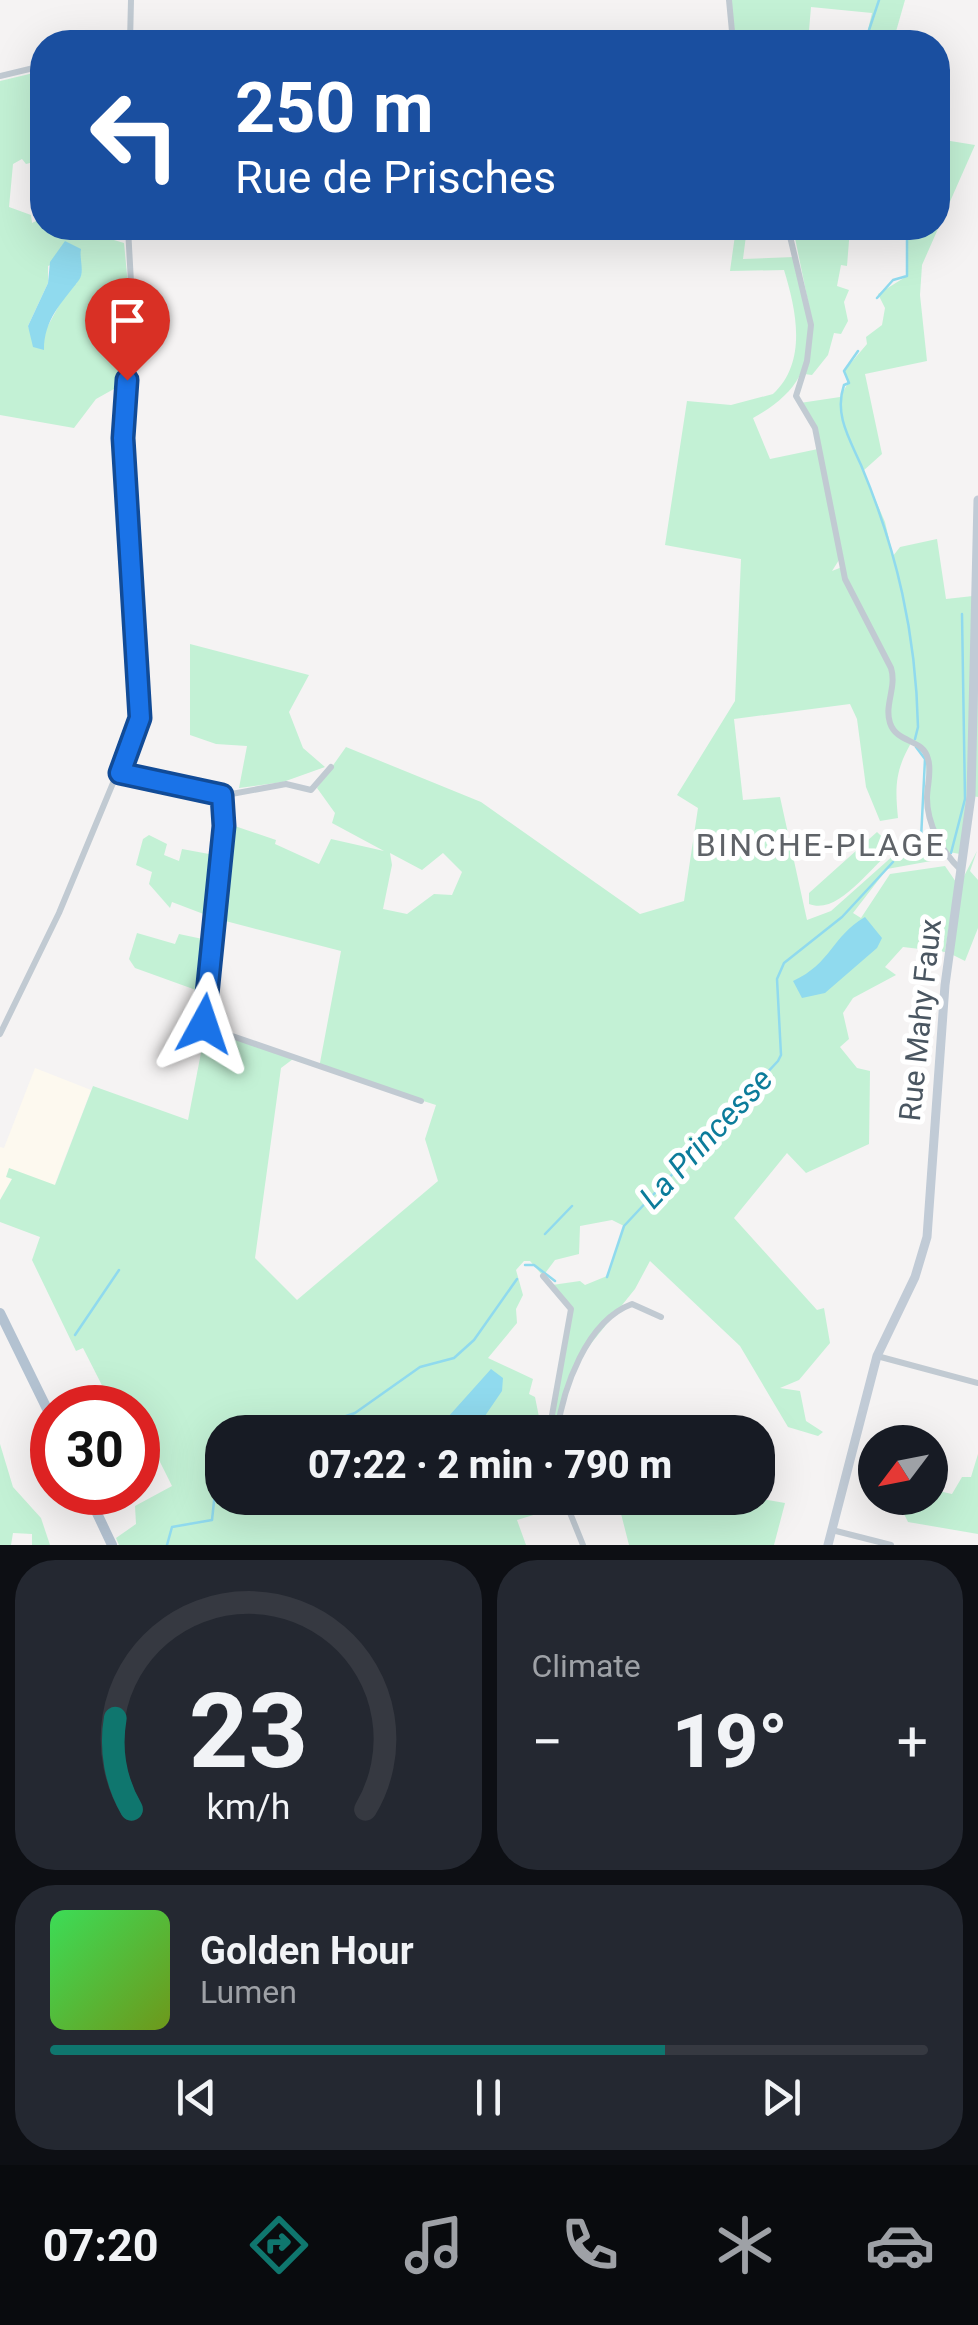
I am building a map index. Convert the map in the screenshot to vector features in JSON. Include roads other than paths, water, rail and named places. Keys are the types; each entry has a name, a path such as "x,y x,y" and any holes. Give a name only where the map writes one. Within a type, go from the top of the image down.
{"main road":[{"path":"0,1304 36,1385"},
{"path":"0,1313 16,1342"},
{"path":"98,1515 112,1545"}],"street":[{"path":"130,30 131,0"},
{"path":"728,0 732,30"},
{"path":"0,76 30,69"},
{"path":"0,1034 120,773 140,718 123,438 132,302 129,240"},
{"path":"791,240 811,324 810,350 796,398 816,434 844,579 894,675 891,726 929,760 930,818 949,859 962,870"},
{"name":"Rue Mahy Faux","path":"828,1545 877,1356 915,1277 927,1238 941,1029 974,758 973,596 978,500"},
{"path":"120,773 222,795 286,784 311,790 332,767"},
{"path":"222,795 224,826 206,1027 420,1102"},
{"path":"543,1276 571,1309 555,1415"},
{"path":"558,1415 567,1385 598,1332 621,1308 632,1304 661,1317"},
{"path":"877,1356 978,1383"},
{"path":"571,1515 583,1545"},
{"path":"832,1530 890,1545"}],"water":[{"path":"65,241 81,249 82,273 51,320 44,350 33,347 28,326 48,283 50,262"},
{"path":"865,917 882,938 877,948 825,993 802,998 793,981 816,966"},
{"path":"491,1369 503,1378 502,1391 486,1415 450,1415"}],"waterway":[{"name":"La Princesse","path":"869,30 879,0"},
{"name":"La Princesse","path":"877,298 893,280 907,276 907,240"},
{"name":"La Princesse","path":"858,351 844,371 849,383 844,385 841,396 842,416 885,529 902,593 913,659 918,727 915,739"},
{"path":"951,853 965,799 962,614"},
{"name":"La Princesse","path":"916,747 925,759 921,839"},
{"name":"La Princesse","path":"607,1277 624,1226 778,1061 781,1055 777,979 784,963 842,917 893,862"},
{"path":"545,1234 572,1206"},
{"path":"525,1265 534,1265 555,1281"},
{"path":"75,1335 119,1270"},
{"name":"La Princesse","path":"349,1415 420,1367 454,1358 474,1340 517,1279"},
{"name":"La Princesse","path":"167,1545 172,1527 212,1520 213,1515"}],"district":[{"name":"BINCHE-PLAGE","path":"821,845"}]}
